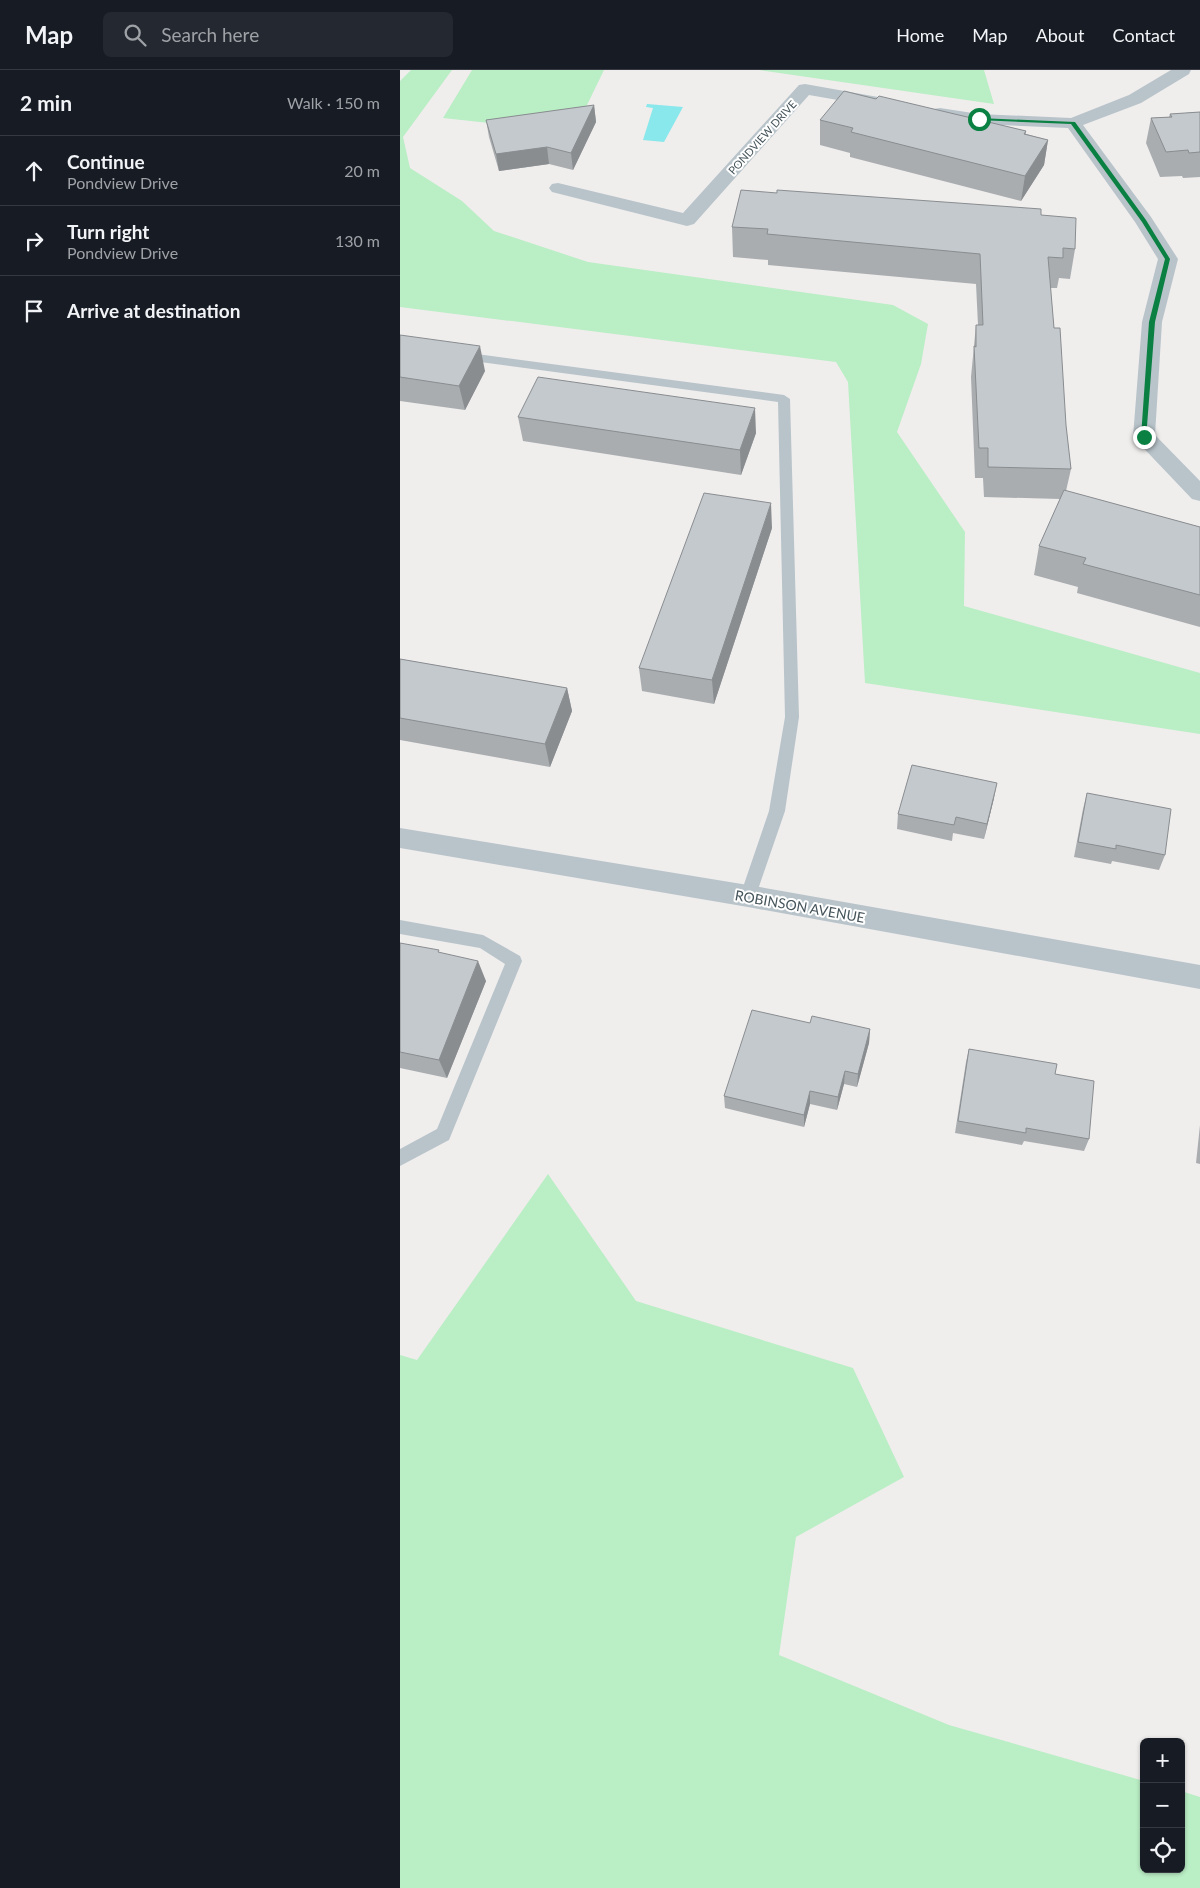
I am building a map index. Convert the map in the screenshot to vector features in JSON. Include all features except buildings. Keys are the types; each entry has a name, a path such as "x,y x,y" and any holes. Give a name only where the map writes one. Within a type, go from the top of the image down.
{"street":[{"path":"921,109 979,119 1073,123 1136,99 1183,70"},
{"path":"1189,70 1200,71"},
{"name":"PONDVIEW DRIVE","path":"558,188 687,220 806,89 892,104"},
{"path":"1073,123 1144,221 1168,259 1152,322 1144,437 1200,494"},
{"name":"ROBINSON AVENUE","path":"400,838 748,896 1200,977"}],"lane":[{"path":"447,354 784,399 792,717 776,811 748,896"},
{"path":"400,927 483,942 514,961 444,1134 400,1158"}],"green space":[{"path":"411,70 452,70 403,137 410,168 462,201 494,231 588,262 893,305 928,324 921,364 897,432 965,532 964,606 1200,673 1200,734 865,683 848,382 836,362 400,307 400,81"},
{"path":"472,70 604,70 574,132 443,118"},
{"path":"759,70 984,70 994,104"},
{"path":"548,1174 636,1301 853,1368 904,1477 796,1537 779,1655 949,1725 1140,1780 1140,1873 1185,1873 1185,1792 1200,1797 1200,1888 400,1888 400,1355 417,1360"}],"water":[{"path":"647,104 683,107 664,142 643,140 653,108 646,107"}],"route":[{"path":"979,119 1073,123 1144,221 1168,259 1152,322 1144,437"}]}
